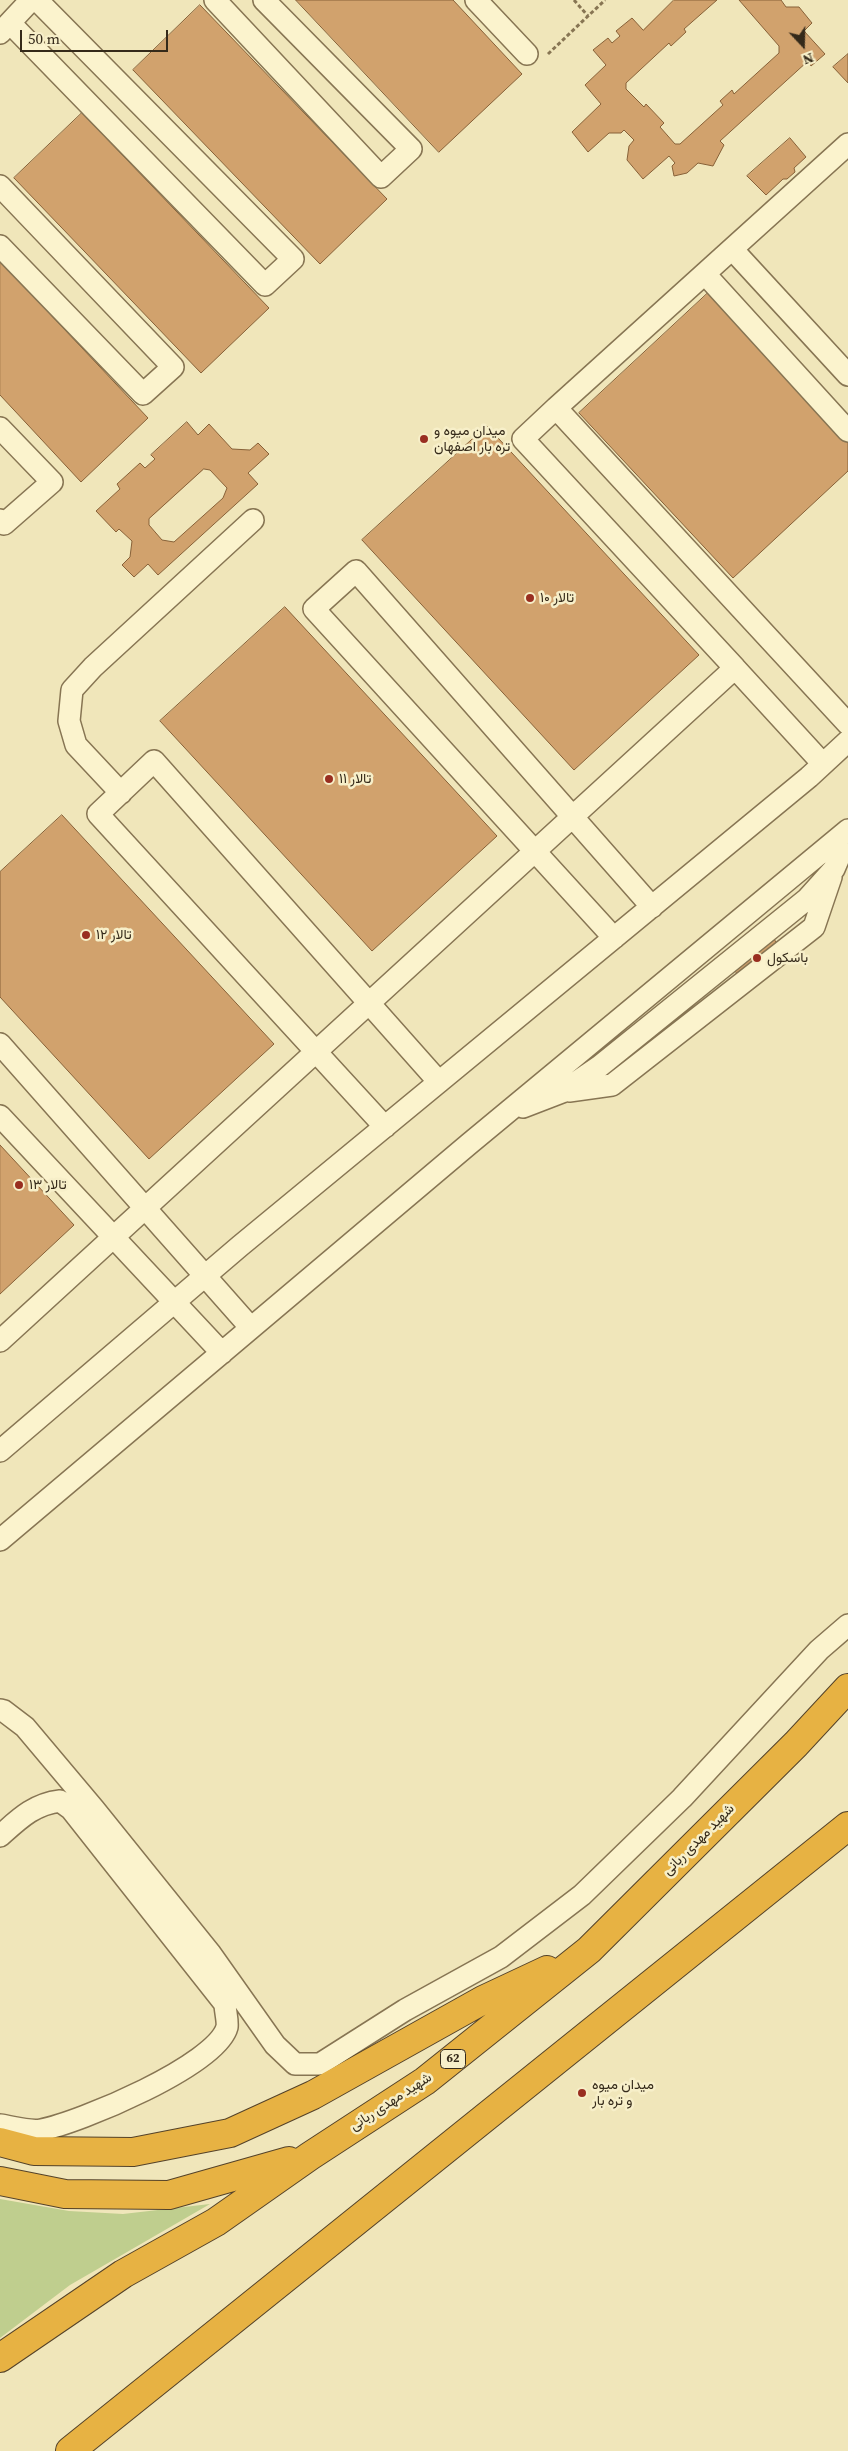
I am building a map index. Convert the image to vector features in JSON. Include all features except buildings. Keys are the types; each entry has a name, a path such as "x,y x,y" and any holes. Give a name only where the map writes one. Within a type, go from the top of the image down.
{"highway":[{"name":"شهید مهدی ربانی","path":"0,2358 123,2274 216,2222 310,2156 425,2081 589,1950 796,1744 848,1688"},
{"path":"796,1744 848,1710"},
{"path":"70,2451 848,1826"},
{"path":"0,2142 34,2151 133,2152 230,2134 313,2095 484,2000 589,1950"},
{"path":"0,2181 65,2194 169,2195 310,2156"}],"lane":[{"path":"32,0 5,28 264,286 293,259 37,0"},
{"path":"215,0 381,177 411,149 264,0"},
{"path":"476,0 527,54"},
{"path":"823,764 523,439 848,144"},
{"path":"0,186 172,367 143,394 0,246"},
{"path":"732,249 848,375"},
{"path":"704,274 848,431"},
{"path":"556,408 848,724"},
{"path":"0,428 52,482 4,524 0,520"},
{"path":"121,793 76,745 69,721 72,690 93,667 253,520"},
{"path":"614,938 314,609 356,571 652,907"},
{"path":"0,1340 735,668"},
{"path":"1,1448 439,1082 823,764 845,749"},
{"path":"385,1127 98,814 154,761 439,1082"},
{"path":"0,1540 507,1113 848,830"},
{"path":"507,1113 562,1092 612,1084 814,927 834,869 848,836"},
{"path":"0,1044 251,1328"},
{"path":"0,1116 222,1353"},
{"path":"0,1710 4,1710 25,1727 94,1809 210,1953 275,2045 295,2064 320,2064 406,2010 501,1957 582,1895 682,1798 820,1650 848,1624"},
{"path":"0,1836 31,1809 45,1803 60,1801 71,1809 225,2004 227,2027 212,2050 175,2074 80,2120 39,2130 0,2125"}],"path":[{"path":"574,0 588,16"},
{"path":"527,54 537,65 605,0"}],"green space":[{"path":"0,2199 69,2211 123,2214 210,2204 70,2285 0,2338"}],"place":[{"name":"میدان میوه و تره بار اصفهان","path":"424,439"},
{"name":"تالار ۱۰","path":"530,598"},
{"name":"تالار ۱۱","path":"329,779"},
{"name":"تالار ۱۲","path":"86,935"},
{"name":"باسكول","path":"757,958"},
{"name":"تالار ۱۳","path":"19,1185"},
{"name":"میدان میوه و تره بار","path":"582,2093"}]}
